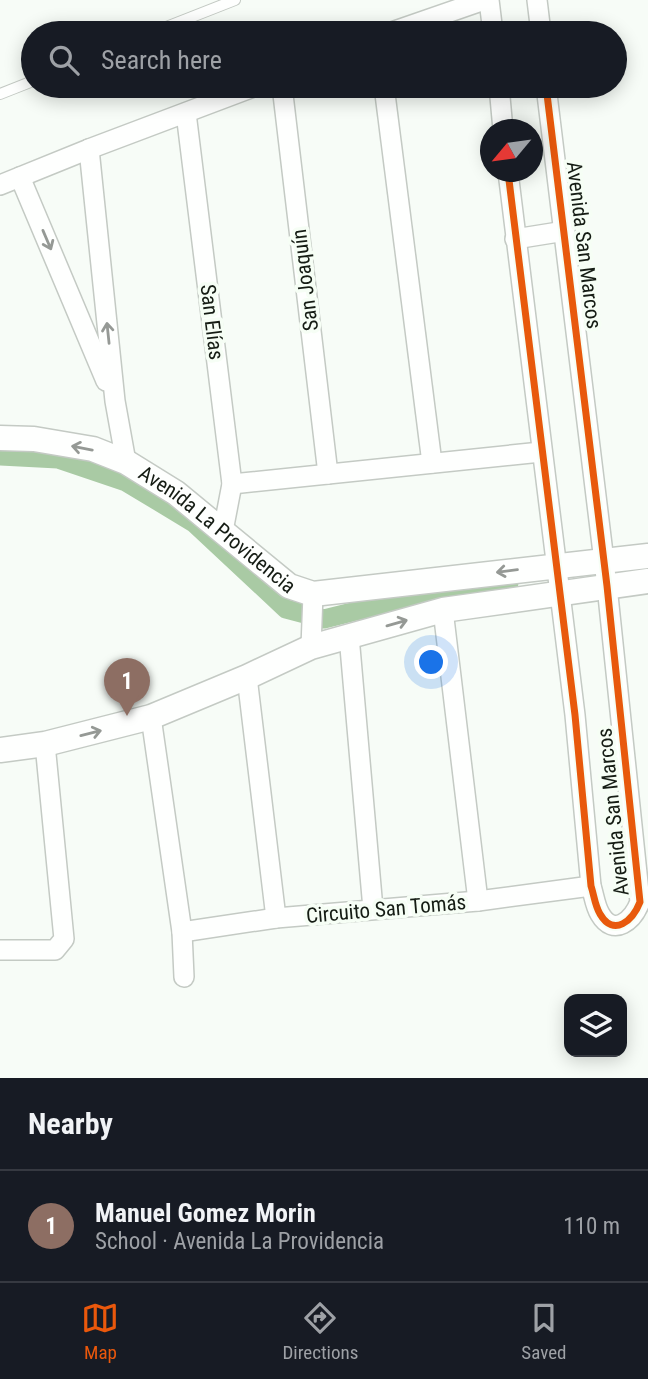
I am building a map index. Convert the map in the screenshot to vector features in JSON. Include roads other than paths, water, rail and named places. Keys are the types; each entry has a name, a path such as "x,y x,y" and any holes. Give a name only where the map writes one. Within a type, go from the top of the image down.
{"street":[{"path":"424,21 484,0"},
{"path":"489,0 492,21"},
{"path":"537,0 540,21"},
{"path":"0,185 225,98"},
{"name":"San Joaquín","path":"283,98 328,474"},
{"path":"381,98 432,463"},
{"path":"500,98 502,119"},
{"name":"Avenida San Marcos","path":"509,182 554,565 575,715 591,886 598,911 606,922 615,925 628,922 636,913 640,902 605,574 548,98"},
{"name":"San Elías","path":"186,113 232,484 223,531"},
{"path":"89,149 115,401 125,462"},
{"path":"20,177 115,401"},
{"path":"515,239 565,231"},
{"name":"Avenida La Providencia","path":"0,438 34,439 93,449 125,462 176,493 282,581 313,601 554,565 648,581"},
{"path":"232,484 541,452"},
{"name":"Avenida La Providencia","path":"0,750 46,744 151,717 247,677 312,640 349,636 443,610 559,593 648,556"},
{"path":"312,640 313,601"},
{"path":"443,610 478,901"},
{"path":"349,636 373,909"},
{"path":"247,677 276,918"},
{"path":"151,717 182,932 184,977"},
{"path":"0,950 55,950 64,939 46,744"},
{"name":"Circuito San Tomás","path":"182,932 276,918 478,901 591,886"}],"lane":[{"path":"181,21 234,0"},
{"path":"0,94 21,85"}],"waterway":[{"path":"0,456 58,459 126,482 194,523 286,609 324,619 404,599 509,583"}],"place":[{"name":"Manuel Gomez Morin","path":"127,716"}]}
